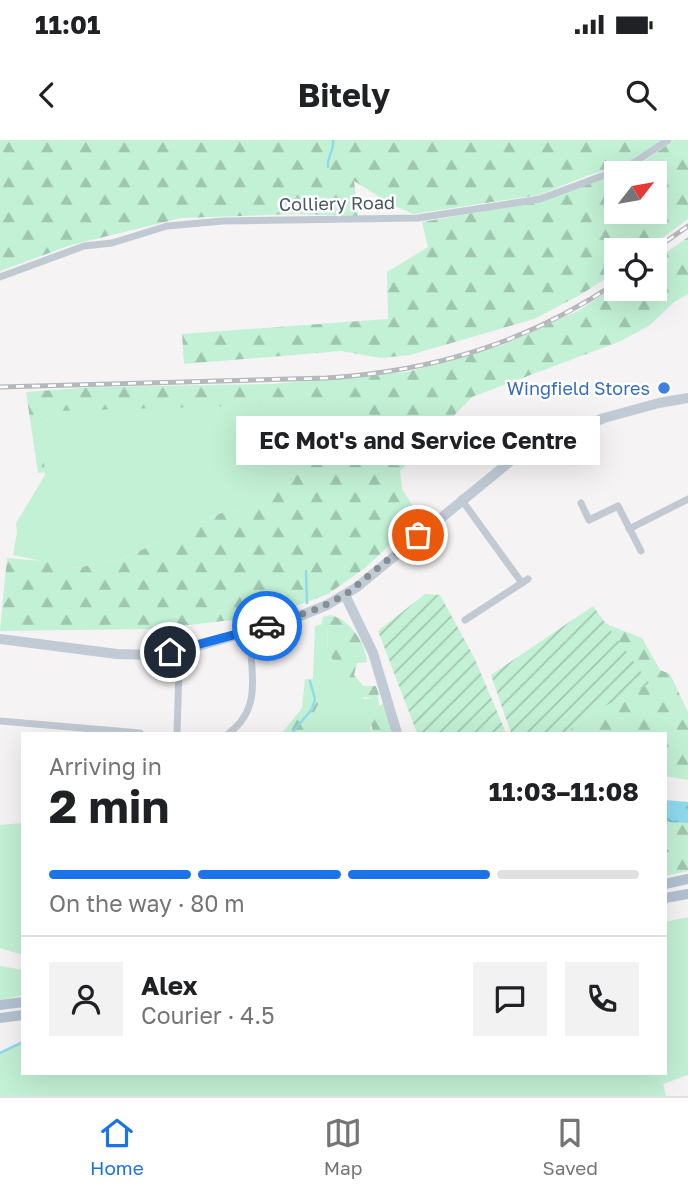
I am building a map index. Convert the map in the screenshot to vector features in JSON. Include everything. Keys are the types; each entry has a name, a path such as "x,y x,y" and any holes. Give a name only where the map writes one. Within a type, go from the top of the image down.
{"main road":[{"path":"667,884 688,879"},
{"path":"667,898 688,894"},
{"path":"0,1005 21,1002"},
{"path":"0,1018 21,1015"}],"street":[{"name":"Colliery Road","path":"0,277 84,246 112,243 167,226 223,221 418,218 540,199 629,166 668,140"},
{"path":"0,639 117,654 153,655 195,647 295,618 345,595 513,459 579,427 648,406 688,398"},
{"path":"461,499 525,581 465,620"},
{"path":"629,528 688,499"},
{"path":"581,503 589,520 618,506 641,551"},
{"path":"345,595 373,653 397,732"},
{"path":"230,732 242,721 251,705 251,655"},
{"path":"177,732 179,670"},
{"path":"0,721 127,732"}],"green space":[{"path":"0,140 664,140 632,161 604,161 604,171 539,195 413,214 354,181 358,216 296,214 181,218 71,245 0,271"},
{"path":"674,140 688,140 688,219 662,238 604,238 604,280 534,319 410,355 381,358 341,351 184,364 182,334 388,319 387,272 428,247 422,222 542,201 604,178 604,224 667,224 667,161 644,161"},
{"path":"688,237 688,294 674,302 650,325 621,341 472,397 400,471 402,489 420,517 365,568 328,594 272,615 156,629 0,631 7,558 43,561 76,568 122,559 221,513 270,504 290,466 332,437 370,416 366,405 58,411 40,424 45,472 38,473 26,392 95,387 273,384 407,372 500,346 578,311 604,294 604,301 667,301 667,252"},
{"path":"156,403 366,405 370,416 332,437 290,466 271,504 221,513 122,559 76,568 13,555 16,523 45,475 40,424 58,411"},
{"path":"425,594 440,595 474,657 506,732 417,732 378,631"},
{"path":"593,606 650,684 587,715 567,732 511,732 491,675"},
{"path":"331,615 351,627 360,640 367,662 357,663 354,675 363,686 376,686 379,695 375,698 362,697 352,688 328,653 327,624 321,625 323,617"},
{"path":"327,623 328,653 352,688 365,699 378,697 379,705 370,728 372,732 293,732 312,709 310,681 313,678 315,626"},
{"path":"606,624 642,638 660,670 670,674 688,712 688,780 667,776 667,732 567,732 587,715 649,684"},
{"path":"305,679 311,679 316,687 319,703 304,732 283,732 302,708"},
{"path":"384,704 393,732 373,732 368,708"},
{"path":"667,822 688,823 688,871 667,876"},
{"path":"21,823 21,954 0,948 0,825"},
{"path":"688,917 688,1075 663,1084 666,1096 0,1096 0,1053 21,1043 21,1075 667,1075 667,922"},
{"path":"0,966 21,970 21,995 0,1000"}],"water":[{"path":"667,800 688,802 688,823 667,822"}],"waterway":[{"path":"328,167 333,140"},
{"path":"306,571 307,603"},
{"path":"293,732 312,709 315,699 310,681"},
{"path":"0,1053 21,1043"}],"railway":[{"path":"667,241 688,226"},
{"path":"0,387 327,378 405,369 442,361 513,338 604,290"}],"way so far":[{"path":"267,626 295,618 345,595 418,535"}],"place":[{"name":"Wingfield Stores","path":"664,388"},
{"name":"EC Mot's and Service Centre","path":"418,535"}],"route":[{"path":"170,652 267,626"}]}
